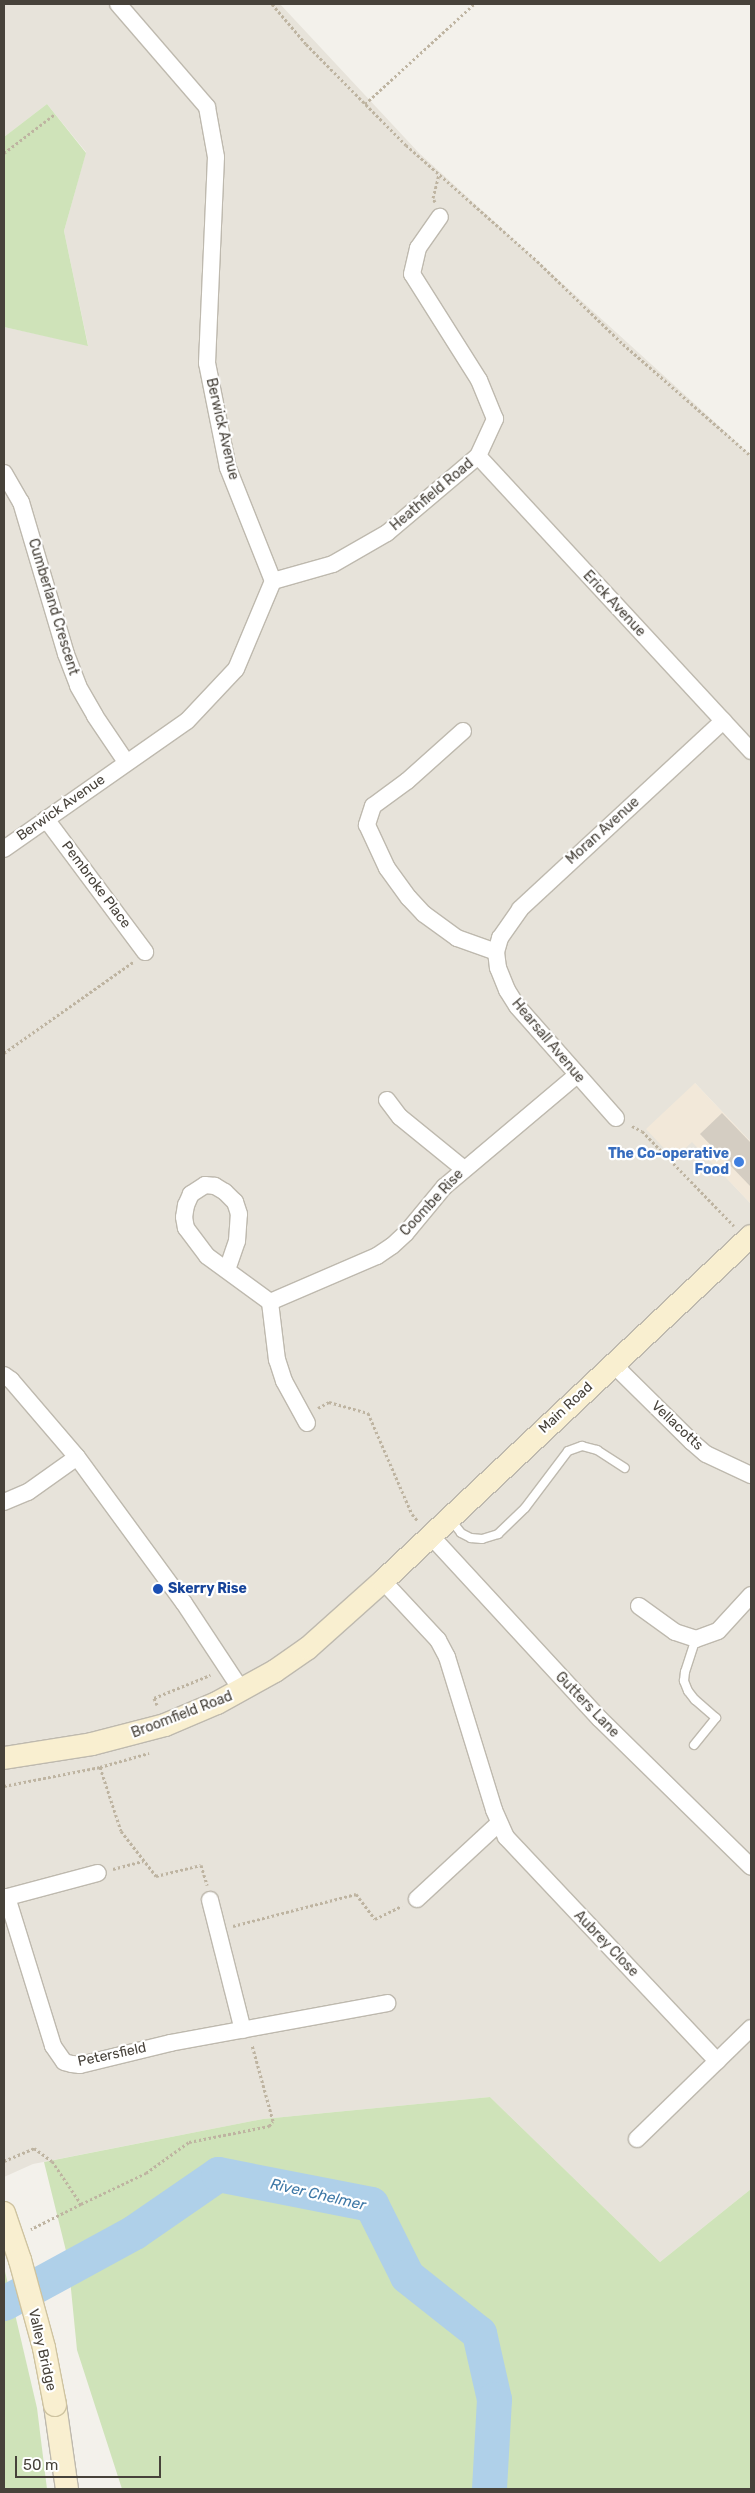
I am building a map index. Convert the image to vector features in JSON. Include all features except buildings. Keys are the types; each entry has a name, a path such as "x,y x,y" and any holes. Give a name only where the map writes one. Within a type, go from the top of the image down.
{"main road":[{"name":"Main Road","path":"383,1581 749,1238"},
{"name":"Broomfield Road","path":"4,1758 47,1752 128,1736 176,1720 242,1691 308,1648 383,1581"},
{"name":"Valley Bridge","path":"4,2213 20,2260 44,2348 55,2405 67,2489"}],"street":[{"name":"Berwick Avenue","path":"4,849 187,721 236,669 273,581 228,468 207,363 216,157 206,107 118,4"},
{"name":"Heathfield Road","path":"273,581 333,564 387,533 478,456 495,419 479,380 412,274 418,248 440,217"},
{"name":"Erick Avenue","path":"478,456 751,751"},
{"name":"Cumberland Crescent","path":"4,473 21,502 66,654 78,686 94,716 126,762"},
{"name":"Moran Avenue","path":"496,952 500,938 520,909 723,720"},
{"path":"463,731 407,781 373,806 366,825 387,868 409,898 424,914 457,938 496,952"},
{"name":"Pembroke Place","path":"46,818 145,952"},
{"name":"Hearsall Avenue","path":"496,952 498,968 507,990 517,1006 576,1076 616,1118"},
{"name":"Coombe Rise","path":"270,1302 377,1256 392,1246 406,1233 435,1196 464,1168 576,1076"},
{"path":"387,1100 400,1117 464,1168"},
{"path":"227,1270 237,1241 239,1214 235,1202 226,1192 215,1186 205,1185 191,1194 186,1205 184,1217 186,1228 207,1256 270,1302 277,1360 284,1381 304,1420"},
{"name":"Vellacotts","path":"613,1364 706,1454 751,1475"},
{"path":"4,1375 11,1380 77,1457 184,1603 242,1691"},
{"path":"4,1502 28,1492 77,1457"},
{"name":"Gutters Lane","path":"431,1536 600,1719 751,1867"},
{"name":"Aubrey Close","path":"383,1581 438,1640 446,1657 498,1824 515,1848 717,2060"},
{"path":"639,1606 675,1632 696,1639 718,1631 751,1595"},
{"path":"416,1899 498,1824"},
{"name":"Petersfield","path":"98,1873 5,1897 53,2046 64,2062 80,2065 170,2043 387,2003"},
{"path":"210,1900 243,2030"},
{"path":"637,2139 751,2028"}],"lane":[{"path":"449,1518 461,1533 471,1538 482,1540 498,1534 525,1508 568,1451 582,1446 597,1450 625,1468"},
{"path":"694,1745 716,1718 695,1700 688,1691 684,1681 685,1672 696,1639"}],"path":[{"path":"272,4 306,44 438,174 537,261 623,344 751,456"},
{"path":"365,104 474,4"},
{"path":"4,153 55,114"},
{"path":"438,174 433,198 440,217"},
{"path":"4,1053 145,952"},
{"path":"616,1118 642,1132 749,1238"},
{"path":"304,1420 329,1402 368,1413 412,1514 431,1536"},
{"path":"100,1767 121,1831 156,1876 201,1865 210,1900"},
{"path":"98,1873 143,1860"},
{"path":"218,1930 356,1894 375,1919 416,1899"},
{"path":"27,2231 146,2173 189,2142 269,2126 273,2121 251,2042 243,2030"},
{"path":"4,2161 34,2148 52,2161 82,2204"}],"shaded area":[{"path":"4,4 280,4 419,153 751,455 751,1142 695,1083 692,1141 751,1204 751,2189 660,2262 490,2097 263,2119 33,2164 4,2177 4,327 88,345 64,231 86,152 47,104 4,137"},
{"path":"695,1083 751,1142 751,1204 692,1142 674,1159 646,1129"}],"green space":[{"path":"47,104 86,153 64,231 88,346 4,327 4,137"},
{"path":"490,2097 660,2262 751,2189 751,2489 122,2489 77,2350 68,2259 44,2162 263,2119"},
{"path":"4,2267 37,2408 47,2489 4,2489"}],"water":[{"path":"42,2269 49,2292 4,2317 4,2292"}],"pier":[{"path":"42,2267 49,2294 15,2314 9,2287"}],"waterway":[{"name":"River Chelmer","path":"4,2303 134,2232 218,2174 371,2204 407,2276 479,2333 494,2399 489,2489"}],"place":[{"name":"The Co-operative Food","path":"739,1162"},
{"name":"Skerry Rise","path":"158,1589"}]}
